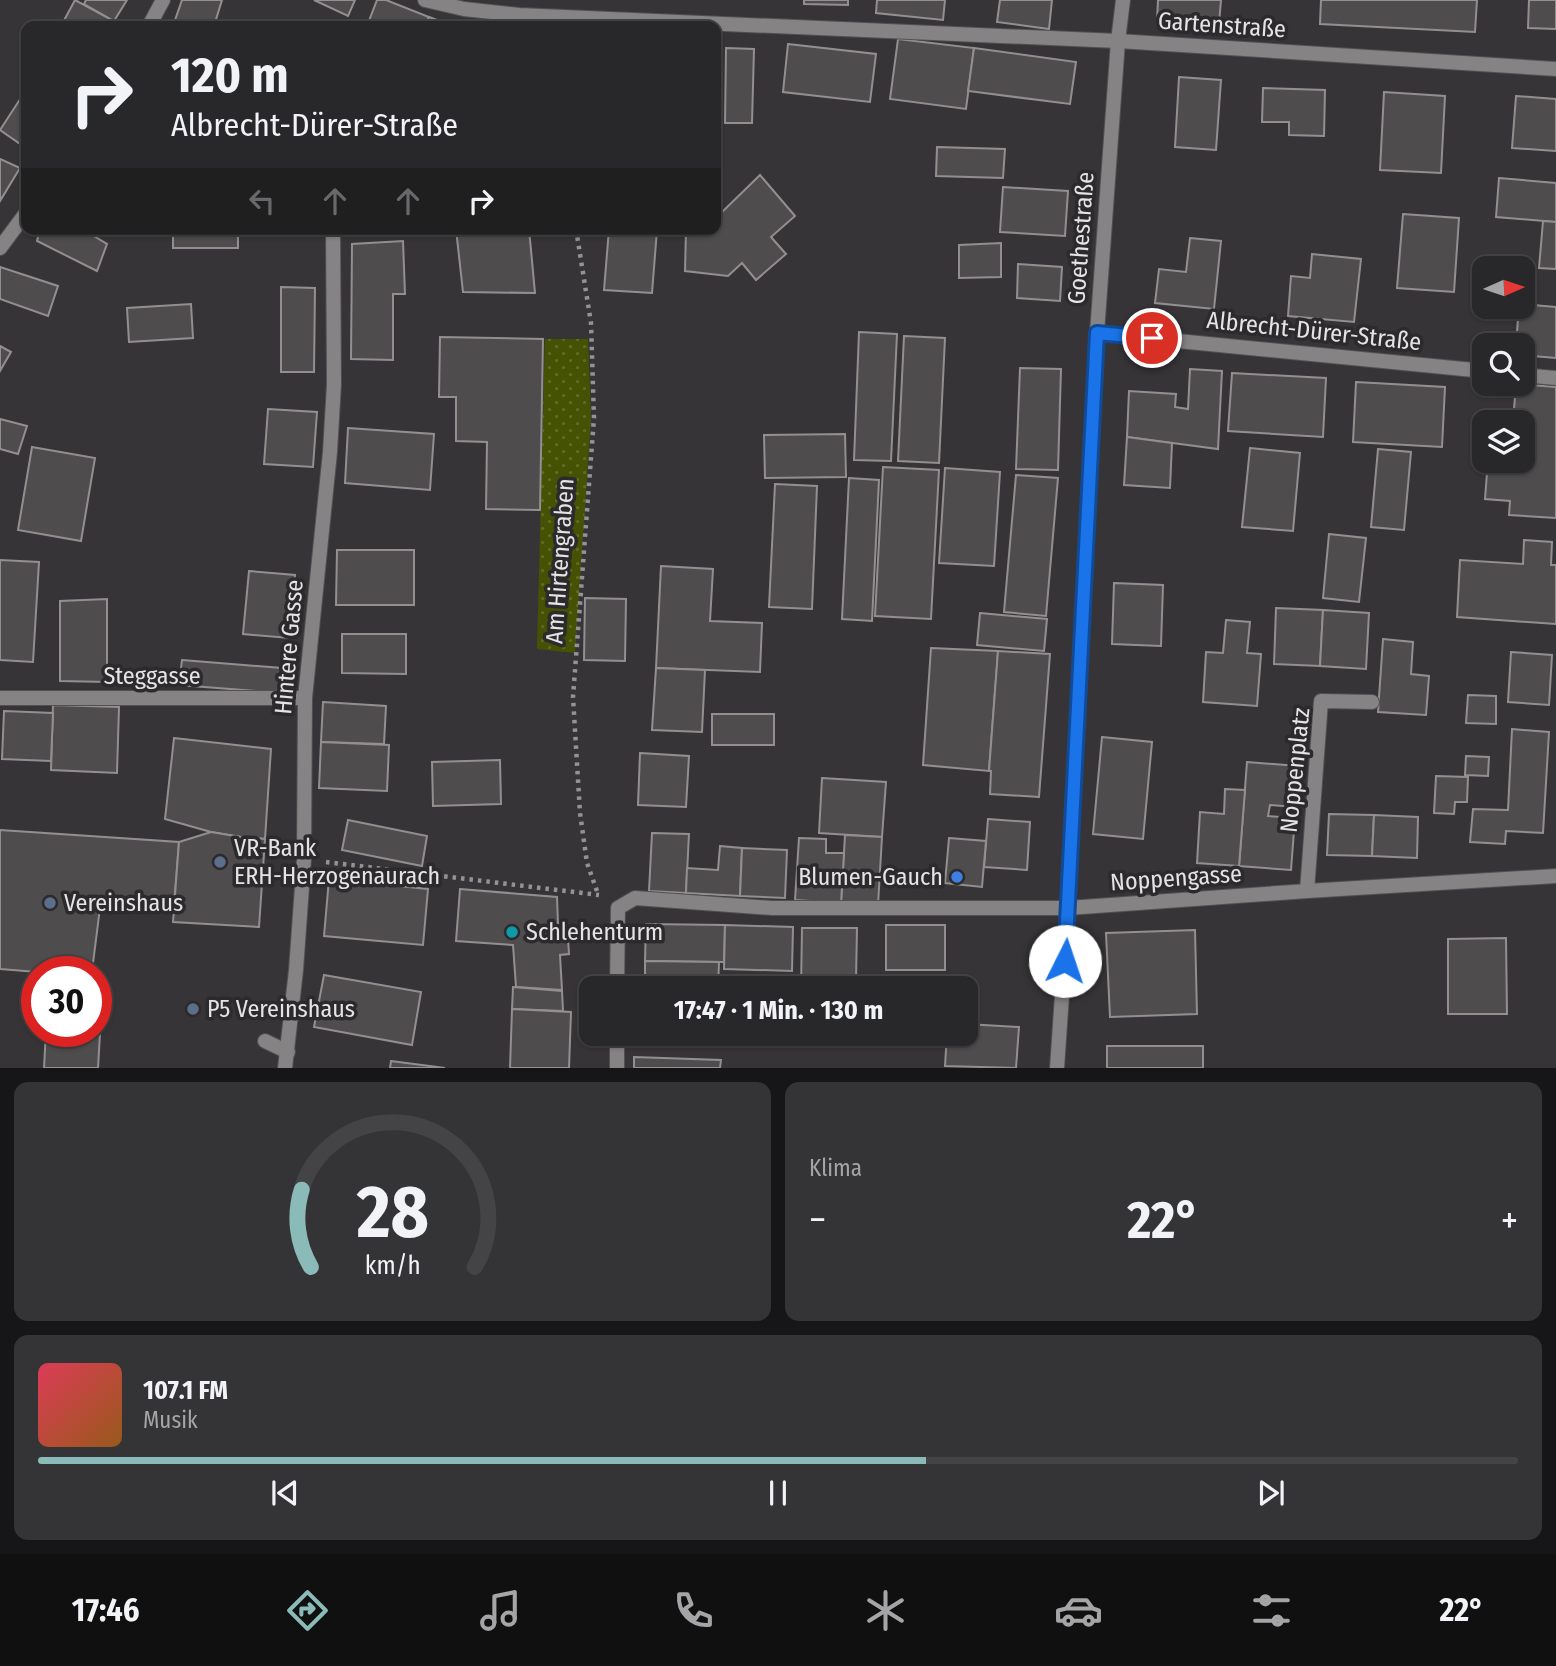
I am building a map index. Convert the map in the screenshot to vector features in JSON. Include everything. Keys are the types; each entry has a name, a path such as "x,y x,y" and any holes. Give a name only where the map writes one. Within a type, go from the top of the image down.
{"street":[{"path":"152,21 163,0"},
{"name":"Gartenstraße","path":"425,0 464,9 520,15 658,21"},
{"name":"Goethestraße","path":"1057,1068 1068,908 1097,333 1123,0"},
{"name":"Gartenstraße","path":"721,24 1118,41 1556,69"},
{"path":"0,248 21,220"},
{"name":"Hintere Gasse","path":"285,1068 304,859 305,698 330,452 334,384 333,235"},
{"name":"Albrecht-Dürer-Straße","path":"1097,333 1472,370"},
{"path":"1535,376 1556,378"},
{"name":"Steggasse","path":"0,698 305,698"},
{"name":"Noppenplatz","path":"1307,891 1321,701 1372,702"},
{"name":"Noppengasse","path":"618,908 635,898 772,908 1068,908 1556,876"},
{"path":"617,976 618,908"},
{"path":"265,1041 288,1052"},
{"path":"617,1046 617,1068"}],"path":[{"name":"Am Hirtengraben","path":"577,235 592,323 594,418 573,697 580,813 587,863 598,894"},
{"path":"304,859 598,894 618,908"}],"green space":[{"path":"545,339 588,339 591,419 575,653 537,649"}],"building":[{"path":"75,0 114,21 64,21"},
{"path":"86,0 127,0 114,21 84,4"},
{"path":"182,0 222,0 216,21 175,21"},
{"path":"314,0 355,0 348,16"},
{"path":"377,0 386,0 429,17 427,21 369,21"},
{"path":"804,0 848,0 848,5 804,4"},
{"path":"877,0 945,0 943,20 876,13"},
{"path":"1000,0 1052,0 1049,29 997,22"},
{"path":"1158,0 1221,0 1219,24 1157,21"},
{"path":"1321,0 1477,0 1475,32 1320,24"},
{"path":"1529,0 1556,0 1556,29 1528,28"},
{"path":"898,39 974,48 966,109 890,99"},
{"path":"788,44 876,54 870,102 783,92"},
{"path":"726,48 754,49 752,123 725,123"},
{"path":"974,48 1076,62 1070,104 968,91"},
{"path":"1179,77 1221,80 1216,150 1175,147"},
{"path":"1263,88 1325,90 1324,136 1289,135 1289,122 1262,122"},
{"path":"1384,92 1445,96 1441,173 1380,170"},
{"path":"1516,96 1556,99 1556,151 1512,148"},
{"path":"21,98 21,145 0,130"},
{"path":"937,147 1005,149 1003,178 936,176"},
{"path":"0,159 20,168 0,201"},
{"path":"760,175 795,216 771,237 786,254 756,280 742,263 728,276 685,271 686,235 721,235 721,213"},
{"path":"1499,178 1556,183 1556,222 1496,217"},
{"path":"1003,187 1068,191 1065,236 1000,232"},
{"path":"1403,214 1459,218 1454,292 1397,288"},
{"path":"1543,221 1556,222 1556,269 1539,268"},
{"path":"38,235 92,235 107,244 97,271 37,241"},
{"path":"173,235 238,235 238,248 173,248"},
{"path":"457,235 530,235 535,293 463,292"},
{"path":"609,235 657,235 652,293 604,290"},
{"path":"1190,238 1221,241 1214,309 1155,303 1159,269 1186,272"},
{"path":"403,241 405,294 393,294 393,360 351,359 352,244"},
{"path":"1001,243 1001,277 959,278 959,245"},
{"path":"1312,254 1361,259 1354,322 1288,316 1291,276 1310,278"},
{"path":"1018,264 1062,267 1060,301 1017,298"},
{"path":"0,267 58,286 48,316 0,299"},
{"path":"281,287 315,288 314,372 281,372"},
{"path":"191,304 193,338 129,342 127,308"},
{"path":"1535,305 1556,307 1556,358 1535,356 1535,333 1517,333 1518,319 1535,319"},
{"path":"859,332 897,334 891,461 854,460"},
{"path":"904,336 945,338 939,463 898,461"},
{"path":"440,337 543,339 540,510 486,509 487,442 456,441 456,397 439,397"},
{"path":"0,346 11,352 0,371"},
{"path":"1020,368 1061,369 1058,470 1016,469"},
{"path":"1190,369 1222,371 1218,449 1127,437 1129,391 1176,394 1175,407 1188,409"},
{"path":"1232,373 1326,378 1323,437 1228,431"},
{"path":"1356,382 1445,387 1442,447 1353,442"},
{"path":"1535,385 1556,387 1556,518 1509,515 1510,501 1485,499 1487,473 1535,473 1535,410 1514,410 1515,396 1535,396"},
{"path":"268,409 317,412 313,467 264,464"},
{"path":"0,419 27,426 18,454 0,449"},
{"path":"348,428 434,434 430,490 345,483"},
{"path":"845,434 846,477 765,478 764,435"},
{"path":"1127,437 1172,443 1170,488 1124,485"},
{"path":"32,447 95,458 81,541 18,530"},
{"path":"1250,448 1300,453 1293,531 1242,527"},
{"path":"1378,449 1411,452 1404,530 1371,527"},
{"path":"883,467 939,470 931,619 875,616"},
{"path":"945,468 1000,472 994,566 939,563"},
{"path":"1016,475 1058,478 1046,616 1004,612"},
{"path":"849,478 879,480 872,621 842,619"},
{"path":"775,484 817,486 812,609 769,607"},
{"path":"1329,534 1366,538 1359,602 1323,598"},
{"path":"1524,540 1552,542 1551,565 1556,565 1556,624 1457,617 1460,560 1523,564"},
{"path":"337,550 414,550 414,605 336,605"},
{"path":"0,560 39,562 33,662 0,660"},
{"path":"661,566 713,569 710,621 762,623 760,672 656,668"},
{"path":"249,571 295,575 289,638 243,634"},
{"path":"1114,583 1163,585 1161,646 1112,644"},
{"path":"585,598 626,599 625,661 584,660"},
{"path":"107,599 107,682 60,681 60,601"},
{"path":"1276,608 1323,610 1320,666 1274,664"},
{"path":"1323,610 1369,613 1366,669 1320,666"},
{"path":"980,613 1047,619 1044,651 977,645"},
{"path":"1226,620 1250,622 1247,653 1261,654 1257,706 1203,702 1206,652 1223,653"},
{"path":"342,634 406,634 406,674 342,673"},
{"path":"1383,639 1413,642 1411,674 1429,676 1426,715 1378,712"},
{"path":"931,648 998,651 989,771 923,765"},
{"path":"998,651 1050,654 1039,797 990,794 989,771"},
{"path":"1511,652 1552,655 1549,705 1508,702"},
{"path":"182,660 282,668 280,693 179,685"},
{"path":"656,668 705,670 702,732 652,730"},
{"path":"1468,695 1496,696 1496,724 1466,723"},
{"path":"323,702 386,706 384,744 321,742"},
{"path":"53,705 119,707 117,773 51,770"},
{"path":"4,711 53,713 51,761 2,759"},
{"path":"712,714 774,714 774,745 712,745"},
{"path":"1512,729 1549,732 1543,833 1506,831 1505,844 1470,842 1473,809 1508,810"},
{"path":"1102,737 1152,742 1143,839 1093,834"},
{"path":"174,738 271,749 265,839 211,832 165,819"},
{"path":"321,742 389,745 387,791 319,788"},
{"path":"640,753 689,756 686,807 638,805"},
{"path":"1466,756 1489,757 1488,776 1465,775"},
{"path":"500,760 501,804 433,806 432,762"},
{"path":"1247,762 1298,766 1295,807 1270,805 1268,816 1295,818 1291,870 1239,866"},
{"path":"1436,776 1468,777 1467,802 1455,802 1454,814 1434,813"},
{"path":"822,778 886,782 882,837 819,833"},
{"path":"1225,789 1245,790 1239,866 1197,863 1200,812 1224,814"},
{"path":"1329,814 1374,815 1372,856 1327,855"},
{"path":"1374,815 1418,817 1417,858 1372,856"},
{"path":"988,819 1030,822 1027,870 984,867"},
{"path":"348,820 427,836 422,866 342,850"},
{"name":"Vereinshaus","path":"0,830 179,842 174,905 101,900 94,956 21,956 21,971 0,969"},
{"name":"VR-Bank ERH-Herzogenaurach","path":"211,832 265,839 259,927 173,922 179,842"},
{"path":"652,833 689,834 686,893 649,891"},
{"path":"845,835 882,837 878,905 841,903"},
{"path":"799,838 826,839 826,853 844,853 841,903 795,900"},
{"path":"949,838 986,841 982,887 945,883"},
{"path":"720,846 742,848 740,896 686,893 687,868 718,870"},
{"path":"742,848 787,850 785,898 740,896"},
{"path":"329,879 428,889 423,945 324,936"},
{"name":"Schlehenturm","path":"460,889 557,897 558,924 567,923 569,954 560,955 562,990 516,987 513,945 456,941"},
{"path":"646,924 725,925 724,962 645,961"},
{"path":"725,925 793,927 792,971 724,969"},
{"path":"886,925 945,925 945,970 886,970"},
{"path":"802,928 857,928 856,976 801,976"},
{"path":"1195,930 1197,1014 1110,1017 1106,933"},
{"path":"1506,938 1507,1014 1448,1014 1448,939"},
{"path":"645,961 719,962 718,976 645,976"},
{"path":"324,975 421,992 412,1045 314,1027"},
{"path":"513,987 562,991 563,1011 512,1009"},
{"path":"512,1009 571,1012 569,1068 510,1068"},
{"path":"978,1025 1019,1027 1016,1068 945,1066 946,1046 978,1046"},
{"path":"1107,1046 1203,1046 1203,1068 1107,1068"},
{"path":"45,1047 99,1047 98,1068 44,1068"},
{"path":"634,1057 721,1060 720,1068 634,1068"},
{"path":"391,1061 445,1068 390,1068"}],"place":[{"name":"VR-Bank ERH-Herzogenaurach","path":"220,862"},
{"name":"Blumen-Gauch","path":"957,877"},
{"name":"Vereinshaus","path":"50,903"},
{"name":"Schlehenturm","path":"512,932"},
{"name":"P5 Vereinshaus","path":"193,1009"}],"route":[{"path":"1065,961 1097,333 1152,338"}]}
